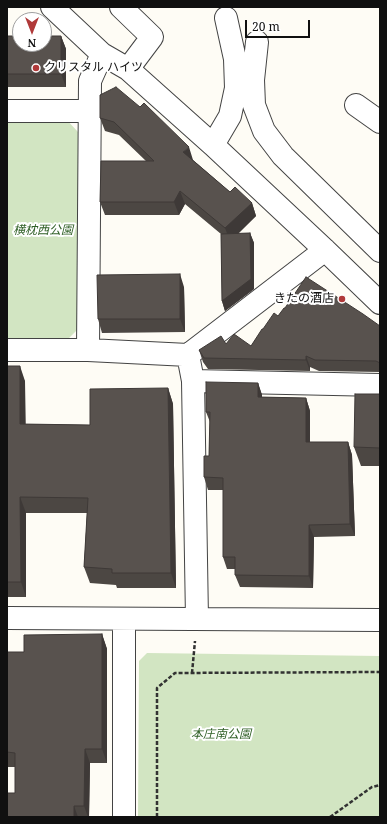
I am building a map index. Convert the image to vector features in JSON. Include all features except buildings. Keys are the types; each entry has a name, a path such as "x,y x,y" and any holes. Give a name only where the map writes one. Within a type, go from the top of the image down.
{"street":[{"path":"52,7 102,54 128,69 213,145 380,303"},
{"path":"121,7 152,37 128,69"},
{"path":"213,145 230,116 236,88 236,59 226,18"},
{"path":"257,42 253,80 254,105 264,131 284,156 380,250"},
{"path":"88,350 90,81 102,54"},
{"path":"356,105 380,122"},
{"path":"7,111 89,111"},
{"path":"7,350 88,350 188,355 325,250"},
{"path":"188,355 193,381 197,619"},
{"path":"193,381 380,385"},
{"path":"7,618 380,620"},
{"path":"124,619 124,817"}],"path":[{"path":"192,673 197,619"},
{"path":"157,817 157,688 175,673 380,672"},
{"path":"330,817 372,787 380,786"}],"green space":[{"name":"横枕西公園","path":"7,117 64,117 79,133 78,329 67,340 7,340"},
{"name":"本庄南公園","path":"147,653 380,656 380,817 138,817 139,661"}],"place":[{"name":"クリスタル ハイツ","path":"36,68"},
{"name":"きたの酒店","path":"342,299"}]}
